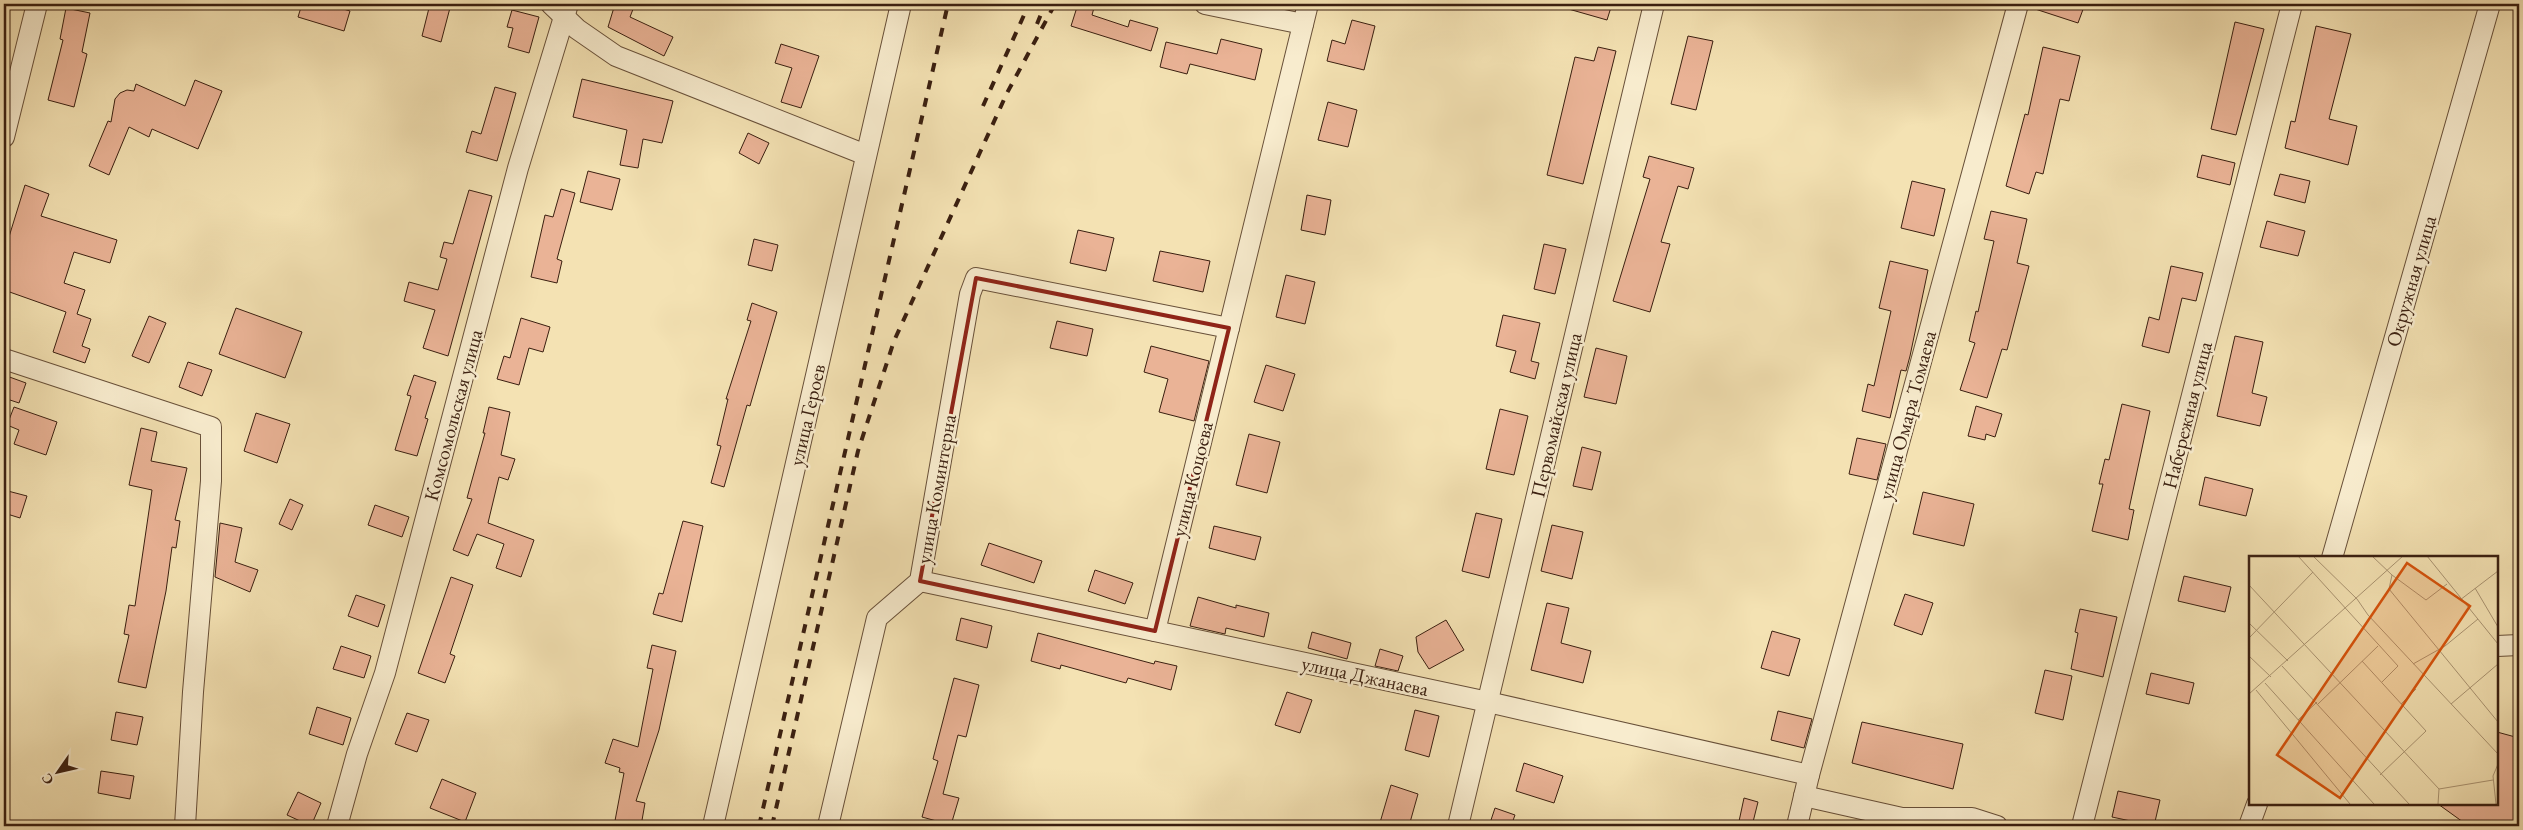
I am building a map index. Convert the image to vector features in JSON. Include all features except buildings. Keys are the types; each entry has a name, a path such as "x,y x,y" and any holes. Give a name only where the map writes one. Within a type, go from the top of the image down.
{"street":[{"path":"5,129 37,4"},
{"name":"улица Героев","path":"713,826 901,4"},
{"path":"1205,4 1303,24"},
{"name":"улица Коцоева","path":"1156,631 1308,4"},
{"name":"Первомайская улица","path":"1458,826 1654,4"},
{"name":"улица Омара Томаева","path":"1797,826 1809,775 2018,4"},
{"name":"Набережная улица","path":"2082,826 2292,4"},
{"name":"Окружная улица","path":"2333,556 2490,4"},
{"path":"561,8 595,44 616,56 866,155"},
{"name":"Комсомольская улица","path":"338,826 357,754 386,673 561,8"},
{"name":"улица Коминтерна","path":"828,826 877,618 920,581 970,294 976,278 1229,328"},
{"path":"4,359 211,427 212,481 193,692 185,826"},
{"name":"улица Джанаева","path":"920,581 1488,702 1809,775"},
{"path":"2498,646 2519,645"},
{"path":"1804,796 1902,818 1972,818 1997,826"},
{"path":"2249,826 2256,805"}],"highlighted area":[{"path":"976,278 1229,328 1155,631 920,581"}],"railway":[{"path":"759,826 948,4"},
{"path":"983,106 1029,4"},
{"path":"1037,24 1045,4"},
{"path":"772,826 858,451 894,341 1007,93 1055,4"}]}
